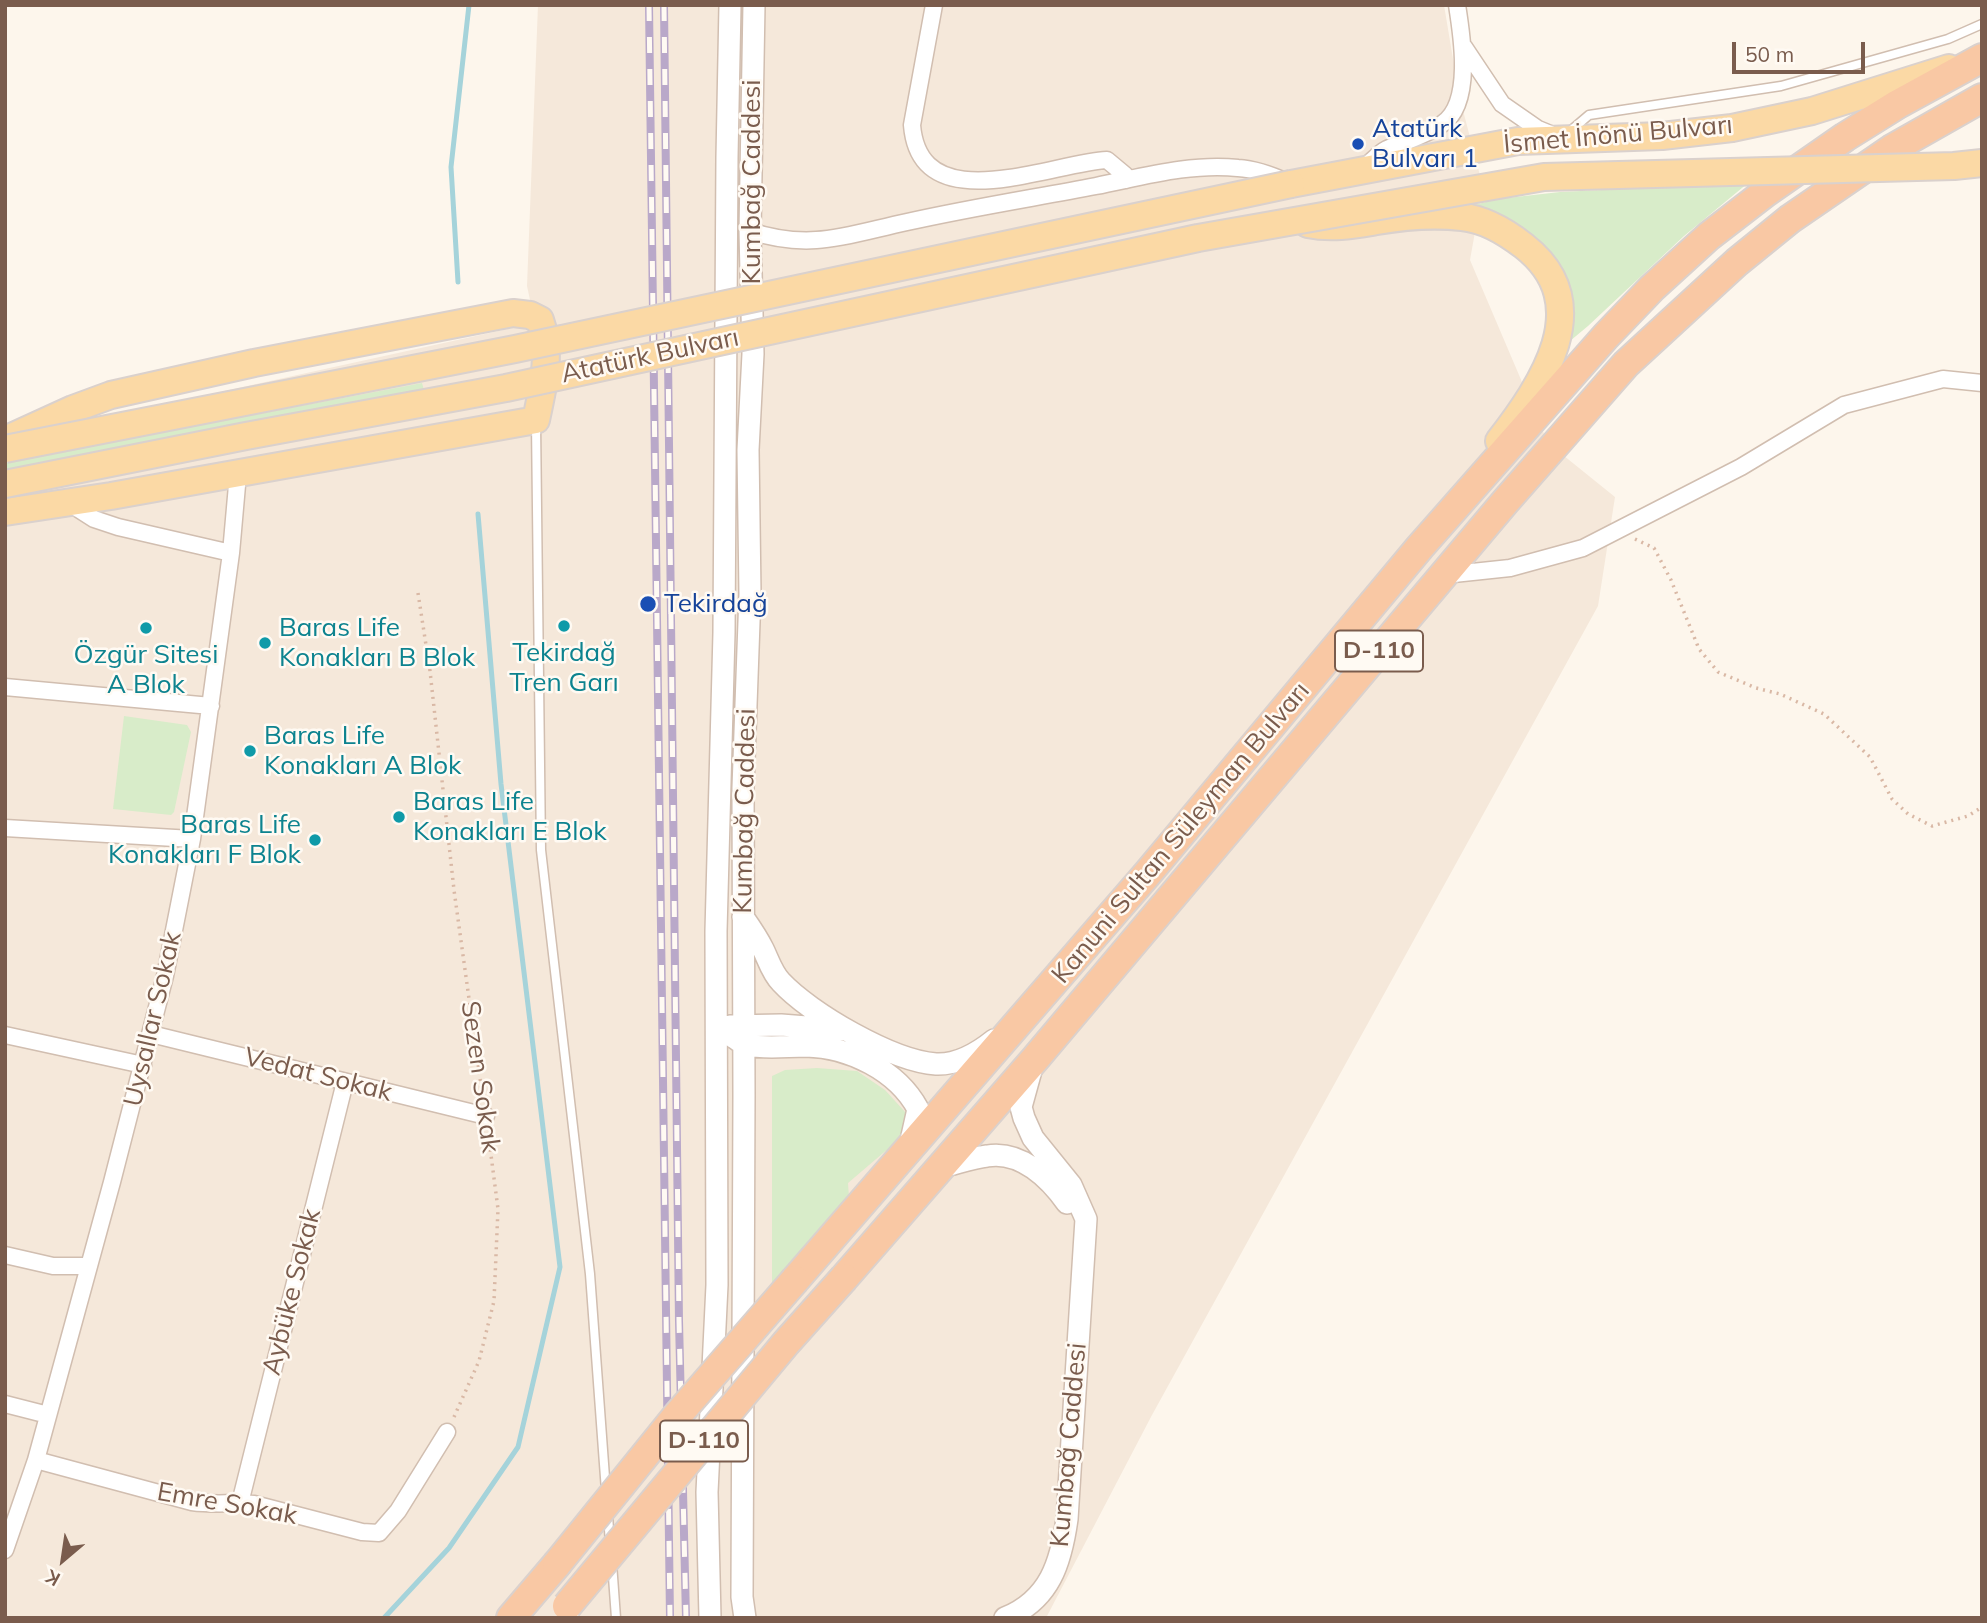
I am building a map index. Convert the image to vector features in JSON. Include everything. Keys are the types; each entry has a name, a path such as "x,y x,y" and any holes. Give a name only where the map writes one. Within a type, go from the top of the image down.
{"highway":[{"name":"Kanuni Sultan Süleyman Bulvarı","path":"511,1618 675,1418 905,1157 1420,547 1606,336 1652,288 1709,236 1766,192 1845,137 1978,60"},
{"name":"Kanuni Sultan Süleyman Bulvarı","path":"562,1612 778,1353 1035,1059 1626,364 1737,262 1838,184 1926,128 1982,98"}],"main road":[{"name":"İsmet İnönü Bulvarı","path":"1291,184 1518,141 1662,136 1732,128 1812,111 1978,60"},
{"name":"İsmet İnönü Bulvarı","path":"1293,220 1544,177 1954,166 1982,163"},
{"name":"Atatürk Bulvarı","path":"5,449 502,351 1291,184"},
{"path":"1293,220 1323,227 1353,226 1426,215 1464,217 1490,225 1511,236 1534,254 1556,292 1560,314 1558,339 1551,363 1512,425 1420,547"},
{"name":"Atatürk Bulvarı","path":"5,484 259,433 506,388 1107,257 1293,220"},
{"path":"5,440 111,395 254,363 513,313 530,315 540,320 544,333 547,360 536,420 238,474 5,512"}],"street":[{"name":"Kumbağ Caddesi","path":"710,1618 707,1492 717,1285 716,931 724,633 726,170 730,5"},
{"name":"Kumbağ Caddesi","path":"745,1618 742,1597 743,788 750,594 748,450 753,354 750,231 754,5"},
{"path":"934,5 912,125 919,154 937,172 954,179 976,183 1107,160 1125,175 1126,180"},
{"path":"1362,169 1384,150 1444,124 1454,113 1461,96 1464,47 1457,5"},
{"path":"1464,47 1502,104 1538,129 1562,139"},
{"path":"750,231 776,240 806,242 1186,168 1239,168 1291,184"},
{"path":"1444,575 1510,568 1583,548 1741,467 1844,405 1942,379 1982,383"},
{"name":"Uysallar Sokak","path":"5,1550 36,1460 143,1065 180,905 192,839 232,553 238,474"},
{"path":"69,503 94,519 118,527 232,553"},
{"path":"5,687 211,706"},
{"path":"5,828 192,839"},
{"path":"743,916 778,979 796,996 847,1030 888,1050 915,1060 937,1064 972,1055 1016,1022 1022,1021"},
{"path":"716,1028 834,1050 863,1059 895,1079 909,1093 918,1109 913,1139 905,1157"},
{"path":"744,1035 847,1030"},
{"name":"Vedat Sokak","path":"150,1034 485,1116"},
{"path":"5,1035 143,1065"},
{"name":"Kumbağ Caddesi","path":"1005,1618 1024,1608 1038,1595 1055,1569 1062,1551 1067,1518 1086,1219 1071,1185 1033,1138 1024,1118 1021,1107 1035,1059"},
{"name":"Aybüke Sokak","path":"240,1503 345,1082"},
{"name":"Kumbağ Caddesi","path":"940,1167 988,1155 1006,1157 1030,1166 1054,1184 1067,1204 1084,1248"},
{"path":"5,1255 53,1266 88,1266"},
{"path":"5,1404 48,1415"},
{"name":"Emre Sokak","path":"36,1460 192,1502 213,1505 254,1504 362,1532 379,1533 398,1511 447,1432"}],"lane":[{"path":"1562,139 1577,123 1589,116 1781,86 1948,39 1982,24"},
{"path":"536,420 541,849 590,1274 616,1618"}],"path":[{"path":"1618,530 1654,548 1671,580 1699,649 1718,672 1756,688 1780,694 1824,714 1870,757 1892,799 1908,814 1932,826 1968,816 1982,807"},
{"name":"Sezen Sokak","path":"418,593 430,671 454,890 498,1209 494,1301 479,1361 447,1432"}],"shaded area":[{"path":"538,5 1444,5 1459,95 1483,187 1470,260 1548,443 1615,497 1598,606 1152,1415 1046,1618 5,1618 5,439 535,323 527,286"}],"green space":[{"path":"1748,183 1684,236 1564,346 1562,277 1466,207 1498,199 1560,192"},
{"path":"422,383 424,390 5,472 5,463"},
{"path":"124,716 187,725 191,732 174,812 171,815 113,809"},
{"path":"817,1068 857,1071 885,1090 906,1113 908,1124 903,1136 848,1183 850,1211 772,1286 772,1076 785,1070"}],"waterway":[{"path":"458,282 451,167 469,5"},
{"path":"384,1618 449,1548 518,1447 560,1267 501,784 478,514"}],"railway":[{"path":"649,5 670,1618"},
{"path":"664,5 679,1321 686,1618"}],"place":[{"name":"Atatürk Bulvarı 1","path":"1358,144"},
{"name":"Tekirdağ","path":"648,604"},
{"name":"Tekirdağ Tren Garı","path":"564,626"},
{"name":"Özgür Sitesi A Blok","path":"146,628"},
{"name":"Baras Life Konakları B Blok","path":"265,643"},
{"name":"Baras Life Konakları A Blok","path":"250,751"},
{"name":"Baras Life Konakları E Blok","path":"399,817"},
{"name":"Baras Life Konakları F Blok","path":"315,840"}]}
